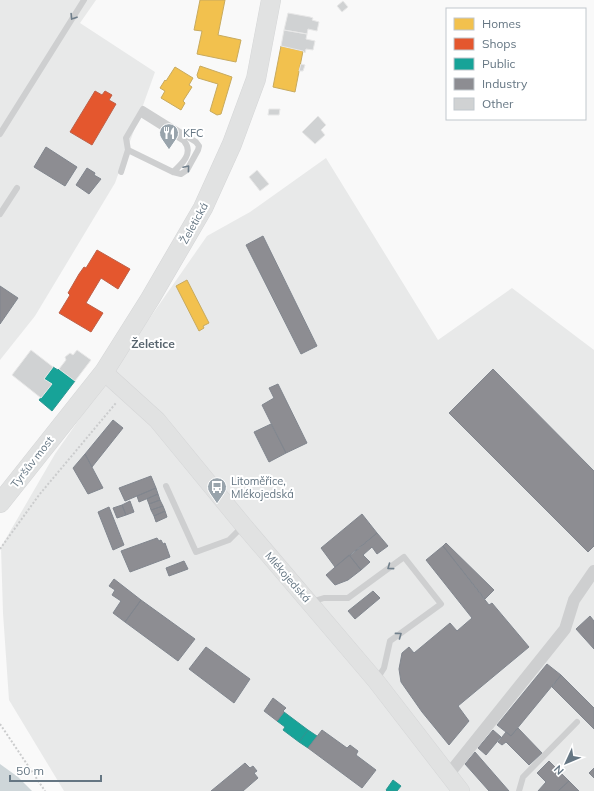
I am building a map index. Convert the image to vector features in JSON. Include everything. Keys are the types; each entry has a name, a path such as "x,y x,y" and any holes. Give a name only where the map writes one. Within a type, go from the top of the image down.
{"main road":[{"name":"Želetická","path":"64,421 104,372 150,299 206,201 232,144 256,79 271,0"},
{"name":"Tyršův most","path":"0,503 64,421"}],"street":[{"name":"Mlékojedská","path":"104,372 157,420 244,526 376,681 461,791"},
{"path":"448,775 565,629 574,600 594,571"}],"lane":[{"path":"0,134 84,0"},
{"path":"121,172 128,150 126,138 143,109 196,142 199,146 187,170 181,174 173,172 128,150"},
{"path":"141,114 188,145 188,153 181,165 173,172"},
{"path":"0,214 16,188"},
{"path":"166,486 196,552 229,540 244,526"},
{"path":"310,603 324,598 348,598 404,557 441,604 390,641 384,668 376,681"},
{"path":"519,791 523,777 577,722"}],"path":[{"path":"0,549 39,495 110,410"},
{"path":"0,724 45,791"}],"shaded area":[{"path":"0,0 96,0 80,23 155,72 115,183 35,316 0,360"},
{"path":"326,158 438,340 512,288 594,350 594,791 64,791 9,700 3,613 1,547 55,454 207,236 250,212"},
{"path":"0,764 18,777 32,791 0,791"}],"building: Homes":[{"path":"200,0 225,0 218,35 241,40 236,62 197,54 202,31 194,30"},
{"path":"281,46 303,51 295,92 273,87"},
{"path":"200,66 232,77 221,114 217,115 210,111 218,84 198,78 197,75"},
{"path":"175,67 193,78 189,85 192,87 183,101 185,103 181,110 161,98 165,91 160,88"},
{"path":"187,280 209,323 203,326 204,328 199,331 176,286"}],"building: Shops":[{"path":"95,91 102,95 105,91 112,95 109,100 116,104 92,145 70,132"},
{"path":"97,250 130,269 118,289 101,278 86,303 103,313 91,332 59,313 70,295 68,293 79,274 84,267 86,268"}],"building: Public":[{"path":"53,367 58,370 59,369 75,381 52,411 39,400 52,384 44,379"},
{"path":"284,712 308,730 299,742 283,730 285,727 277,721"},
{"path":"308,730 317,736 308,748 299,742"},
{"path":"393,780 401,786 397,791 387,791 386,790"}],"building: Industry":[{"path":"46,147 77,167 65,186 34,167"},
{"path":"87,168 101,179 89,194 76,185"},
{"path":"263,236 317,346 301,354 246,245"},
{"path":"0,286 18,298 0,324"},
{"path":"493,369 594,471 594,546 588,552 449,413"},
{"path":"278,384 307,443 286,453 262,405 274,398 269,388"},
{"path":"113,420 123,428 92,467 85,454"},
{"path":"271,424 286,453 269,462 254,432"},
{"path":"85,454 103,488 88,494 73,468"},
{"path":"151,476 156,488 125,501 119,488"},
{"path":"156,488 158,494 139,502 137,496"},
{"path":"158,494 160,500 149,504 147,499"},
{"path":"160,500 163,506 151,510 149,504"},
{"path":"130,501 134,512 126,515 122,505"},
{"path":"122,505 126,515 117,518 113,508"},
{"path":"163,506 165,511 154,516 151,510"},
{"path":"109,507 124,545 113,550 98,512"},
{"path":"165,511 167,517 156,522 154,516"},
{"path":"362,514 377,533 335,567 321,548"},
{"path":"377,533 388,546 377,554 372,547 363,555 370,562 361,570 350,556"},
{"path":"157,538 159,541 161,540 163,544 165,543 170,557 130,572 121,551"},
{"path":"446,543 494,590 485,599 443,546"},
{"path":"443,546 489,605 492,603 529,647 458,706 469,721 449,745 422,712 401,682 399,669 402,653 409,647 414,653 450,623 457,631 472,618 426,560"},
{"path":"349,555 361,570 348,580 335,585 326,575"},
{"path":"184,561 188,569 169,576 166,568"},
{"path":"114,579 141,600 125,622 113,613 121,601 112,595 115,590 109,586"},
{"path":"373,591 380,598 355,619 348,611"},
{"path":"141,600 195,639 178,661 125,622"},
{"path":"590,616 594,621 594,649 576,629"},
{"path":"206,647 250,679 234,703 189,669"},
{"path":"547,664 561,675 511,736 497,725"},
{"path":"561,675 594,708 594,729 552,687"},
{"path":"273,698 286,708 277,721 264,711"},
{"path":"518,728 542,753 529,765 506,742 502,745 498,742 506,732 511,736"},
{"path":"322,730 347,748 350,745 358,751 356,755 376,770 362,788 308,748"},
{"path":"493,730 501,737 486,755 478,748"},
{"path":"475,752 509,791 489,791 465,764"},
{"path":"549,761 569,781 558,791 538,791 546,782 537,773"},
{"path":"245,763 250,768 253,766 257,771 254,773 258,778 243,791 211,791"},
{"path":"594,768 594,778 589,773"},
{"path":"569,781 579,791 558,791"}],"building: Other":[{"path":"343,1 348,7 342,12 337,6"},
{"path":"288,13 313,18 312,20 319,22 317,31 308,29 307,34 284,30"},
{"path":"284,30 307,34 306,39 315,41 313,50 306,49 305,53 303,51 281,46"},
{"path":"301,64 305,65 303,71 299,71"},
{"path":"269,109 280,109 279,115 268,115"},
{"path":"318,116 326,125 321,130 325,135 315,144 302,132"},
{"path":"257,170 269,184 260,191 249,177"},
{"path":"31,350 53,367 44,379 52,384 41,398 12,375"},
{"path":"77,350 91,360 75,381 59,369 66,360 65,357 70,353 73,355"}],"place":[{"name":"KFC","path":"169,150"},
{"name":"Litoměřice, Mlékojedská","path":"217,504"}],"district":[{"name":"Želetice","path":"153,343"}]}
